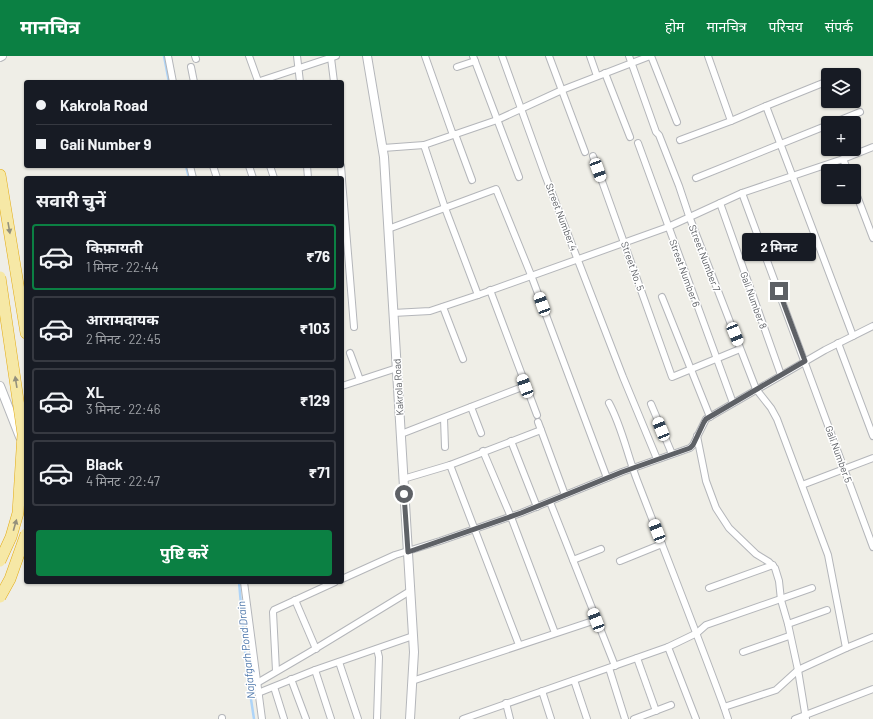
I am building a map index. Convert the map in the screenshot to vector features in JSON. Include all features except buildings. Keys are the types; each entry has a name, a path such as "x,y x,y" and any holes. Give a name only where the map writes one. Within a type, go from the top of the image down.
{"highway":[{"path":"0,175 24,321"},
{"path":"0,277 23,434 18,514 11,537 0,561"},
{"path":"0,597 10,579 24,540"}],"street":[{"path":"168,56 173,80"},
{"path":"249,56 257,80"},
{"path":"297,56 300,80"},
{"name":"Kakrola Road","path":"367,56 382,148 397,368 414,652 410,719"},
{"path":"425,56 472,180"},
{"name":"Street Number 4","path":"502,56 545,175 623,377 657,459"},
{"path":"549,56 585,152"},
{"path":"590,56 597,76"},
{"name":"Street Number 7","path":"629,56 654,126 679,186 689,216 756,390"},
{"path":"382,148 424,145 454,135 497,120 562,90 650,56 677,122"},
{"path":"708,56 731,121"},
{"path":"274,79 299,68 334,57 334,80"},
{"path":"457,68 474,58 518,177"},
{"path":"192,67 194,80"},
{"path":"604,73 630,137"},
{"path":"680,140 731,121 821,84"},
{"path":"766,106 852,336"},
{"path":"850,116 860,112"},
{"path":"696,178 821,128"},
{"name":"Street Number 6","path":"638,143 733,403"},
{"path":"424,145 444,208 478,295"},
{"path":"393,313 430,311 478,295 624,241 668,227 689,216 742,194 873,147"},
{"name":"Street No. 5","path":"593,156 672,377 691,369"},
{"path":"843,159 845,164"},
{"path":"388,230 496,189 531,275 607,478"},
{"name":"Gali Number 5","path":"742,194 845,468 873,547"},
{"name":"Gali Number 8","path":"720,203 781,375"},
{"path":"860,204 873,238"},
{"path":"344,212 354,327"},
{"path":"490,290 537,415"},
{"path":"662,297 710,417"},
{"path":"443,306 463,359"},
{"path":"344,578 395,555 511,517 632,468 690,448 693,445 704,422 710,417 805,361 873,326"},
{"path":"838,343 873,436"},
{"path":"691,369 740,349"},
{"path":"350,353 360,380"},
{"path":"344,385 397,368"},
{"path":"0,386 24,447"},
{"path":"401,434 525,386"},
{"path":"756,390 772,408 777,419 828,555 846,648"},
{"path":"609,403 616,416 632,468 697,633 728,719"},
{"path":"651,404 672,454"},
{"path":"471,407 481,433"},
{"path":"444,418 445,447"},
{"path":"538,422 565,495"},
{"path":"403,479 450,465 483,451 541,430"},
{"path":"697,436 706,481 716,508 729,528 756,554 773,565 779,580 781,600 798,670 805,717"},
{"path":"511,441 537,507"},
{"path":"483,451 511,517 555,633"},
{"path":"802,485 873,458"},
{"path":"450,465 519,645"},
{"path":"550,502 596,620 612,667 626,719"},
{"path":"0,549 24,539"},
{"path":"620,561 662,544"},
{"path":"573,560 602,550"},
{"path":"709,588 773,565"},
{"path":"244,584 262,719"},
{"path":"276,671 274,610 331,584"},
{"path":"463,719 668,647 697,633 706,625 812,588"},
{"path":"257,683 316,649 410,591"},
{"path":"295,600 316,649"},
{"path":"788,624 827,610"},
{"path":"412,681 596,620"},
{"path":"258,693 315,670 413,636"},
{"path":"743,652 789,636"},
{"path":"724,707 776,690 798,670 873,637"},
{"path":"668,647 696,719"},
{"path":"377,649 379,657 377,719"},
{"path":"637,658 656,711"},
{"path":"339,662 358,719"},
{"path":"315,670 331,719"},
{"path":"291,679 306,719"},
{"path":"574,680 587,719"},
{"path":"274,687 284,719"},
{"path":"795,719 805,717 873,689"},
{"path":"542,691 551,719"},
{"path":"506,703 510,719"},
{"path":"634,719 671,705"}],"waterway":[{"name":"Najafgarh Pond Drain","path":"164,56 169,80"},
{"name":"Najafgarh Pond Drain","path":"186,168 188,176"},
{"name":"Najafgarh Pond Drain","path":"239,584 247,673 254,719"}],"route":[{"path":"404,494 408,552 521,513 622,472 690,448 706,419 805,361 779,291"}]}
